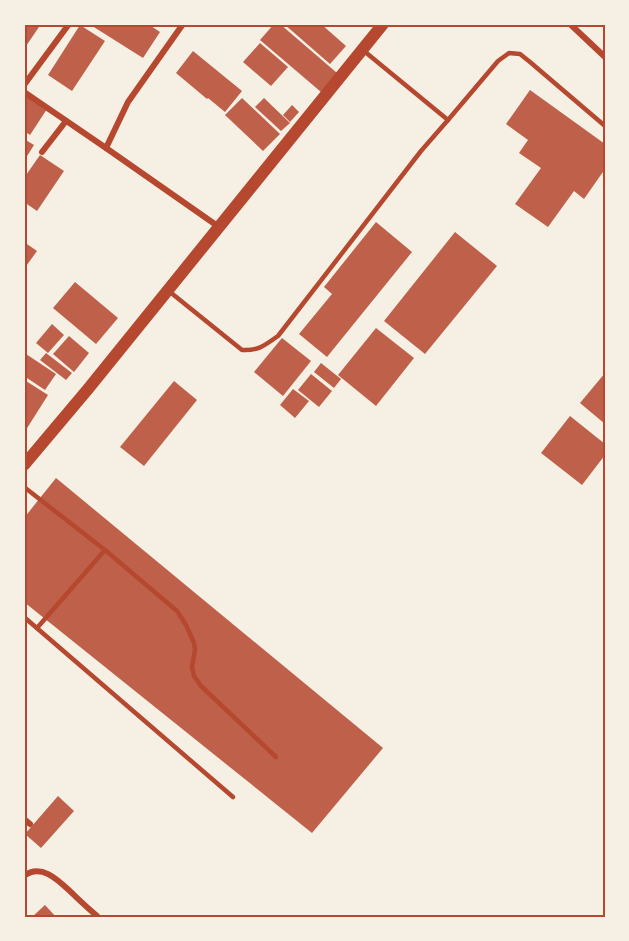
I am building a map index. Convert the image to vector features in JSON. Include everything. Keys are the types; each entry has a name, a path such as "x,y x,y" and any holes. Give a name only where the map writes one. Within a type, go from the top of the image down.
{"main road":[{"path":"24,465 383,24"}],"street":[{"path":"106,148 128,102 183,24"},
{"path":"570,24 605,57"},
{"path":"24,85 66,25"},
{"path":"24,92 219,227"},
{"path":"42,152 66,121"},
{"path":"24,819 30,824"},
{"path":"24,876 35,871 56,878 98,917"}],"lane":[{"path":"362,50 448,120"},
{"path":"168,290 242,350 252,350 263,346 278,336 421,151 498,61 509,53 520,54 605,126"},
{"path":"24,487 105,550 177,611 194,643 192,667 194,676 201,686 276,757"},
{"path":"37,628 105,550"},
{"path":"24,617 233,797"}],"building":[{"path":"24,24 36,24 39,27 24,49"},
{"path":"89,24 148,24 160,32 143,58"},
{"path":"274,24 280,24 337,73 321,92 260,40"},
{"path":"284,24 321,24 346,46 330,64"},
{"path":"80,25 105,41 72,91 48,75"},
{"path":"260,43 288,67 271,86 243,62"},
{"path":"193,51 242,91 225,112 176,73"},
{"path":"530,90 605,144 605,169 584,199 574,191 548,227 515,204 541,168 519,153 528,140 506,124"},
{"path":"24,93 47,109 30,135 24,131"},
{"path":"242,98 280,134 263,151 225,115"},
{"path":"264,98 290,123 281,131 255,107"},
{"path":"292,105 299,112 290,122 283,115"},
{"path":"24,139 34,145 24,161"},
{"path":"40,155 64,171 37,211 24,202 24,178"},
{"path":"376,222 412,252 327,357 299,334 332,294 324,287"},
{"path":"455,232 497,266 425,354 384,321"},
{"path":"24,242 37,251 24,269"},
{"path":"75,282 118,318 96,344 53,308"},
{"path":"52,324 64,335 48,353 36,343"},
{"path":"376,328 414,358 376,406 338,375"},
{"path":"69,336 89,353 74,372 53,354"},
{"path":"282,338 311,361 283,396 254,372"},
{"path":"46,353 72,373 66,380 40,360"},
{"path":"26,354 56,374 45,390 24,376"},
{"path":"321,363 341,379 334,388 314,372"},
{"path":"605,373 605,424 580,403"},
{"path":"311,374 332,391 319,407 298,390"},
{"path":"26,381 48,395 24,433 24,384"},
{"path":"174,381 197,400 144,466 120,447"},
{"path":"293,389 309,401 295,418 280,405"},
{"path":"570,416 605,444 605,455 582,485 541,453"},
{"path":"56,478 383,748 312,833 24,602 24,518"},
{"path":"58,796 74,811 41,848 25,834"},
{"path":"45,905 56,917 32,917"}]}
